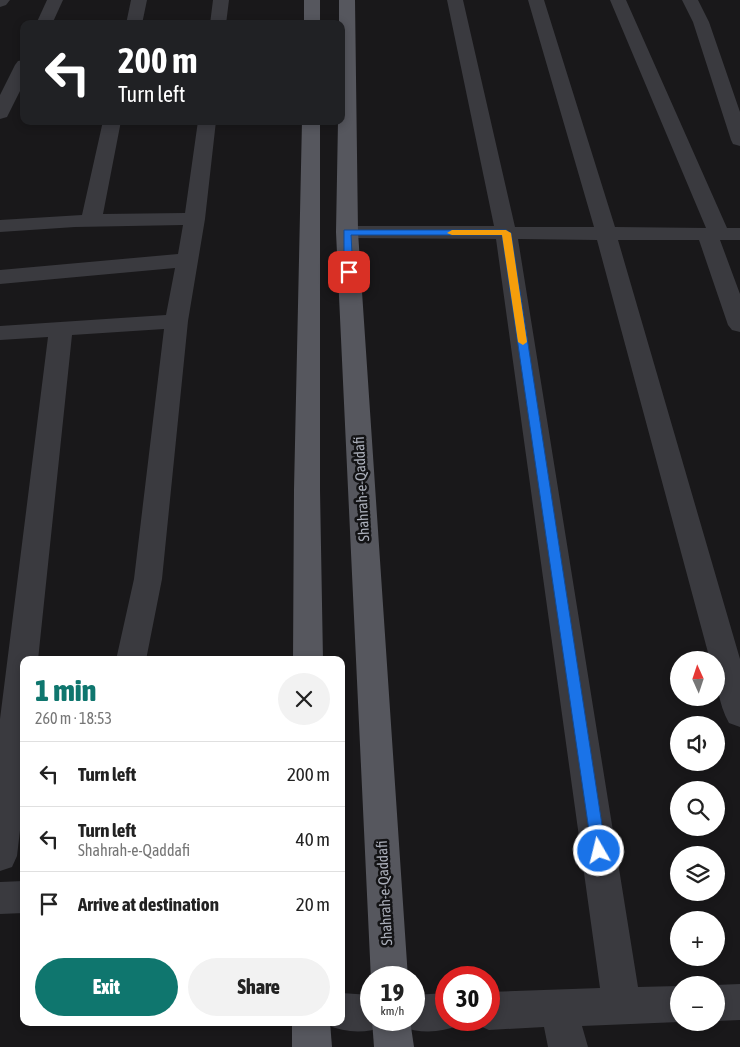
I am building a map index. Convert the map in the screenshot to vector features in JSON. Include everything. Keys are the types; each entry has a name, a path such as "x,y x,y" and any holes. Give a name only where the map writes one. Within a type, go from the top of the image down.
{"main road":[{"path":"312,0 312,20"},
{"name":"Shahrah-e-Qaddafi","path":"347,0 347,232 387,966"},
{"path":"308,656 307,490 311,125"},
{"path":"311,1026 312,1047"},
{"path":"392,1031 394,1047"}],"street":[{"path":"46,20 55,0"},
{"path":"135,20 139,0"},
{"path":"218,20 221,0"},
{"path":"455,0 506,233 622,1006"},
{"path":"536,0 606,233 740,714"},
{"path":"618,0 713,234 740,325"},
{"path":"690,0 701,22 740,140"},
{"path":"0,113 20,73"},
{"path":"91,220 111,125"},
{"path":"132,656 148,579 176,321 195,219 207,125"},
{"path":"0,226 91,220 195,219"},
{"path":"347,232 740,234"},
{"path":"0,277 187,260"},
{"path":"0,333 176,321"},
{"path":"23,656 61,329"},
{"path":"0,856 20,683"},
{"path":"0,898 20,897"},
{"path":"725,1003 740,1002"},
{"path":"500,1011 670,1004"},
{"path":"560,1008 568,1047"},
{"path":"345,1012 360,1013"}],"slow traffic":[{"path":"452,233 506,233 523,342"}],"route":[{"path":"349,272 347,232 506,233 599,851"}]}
